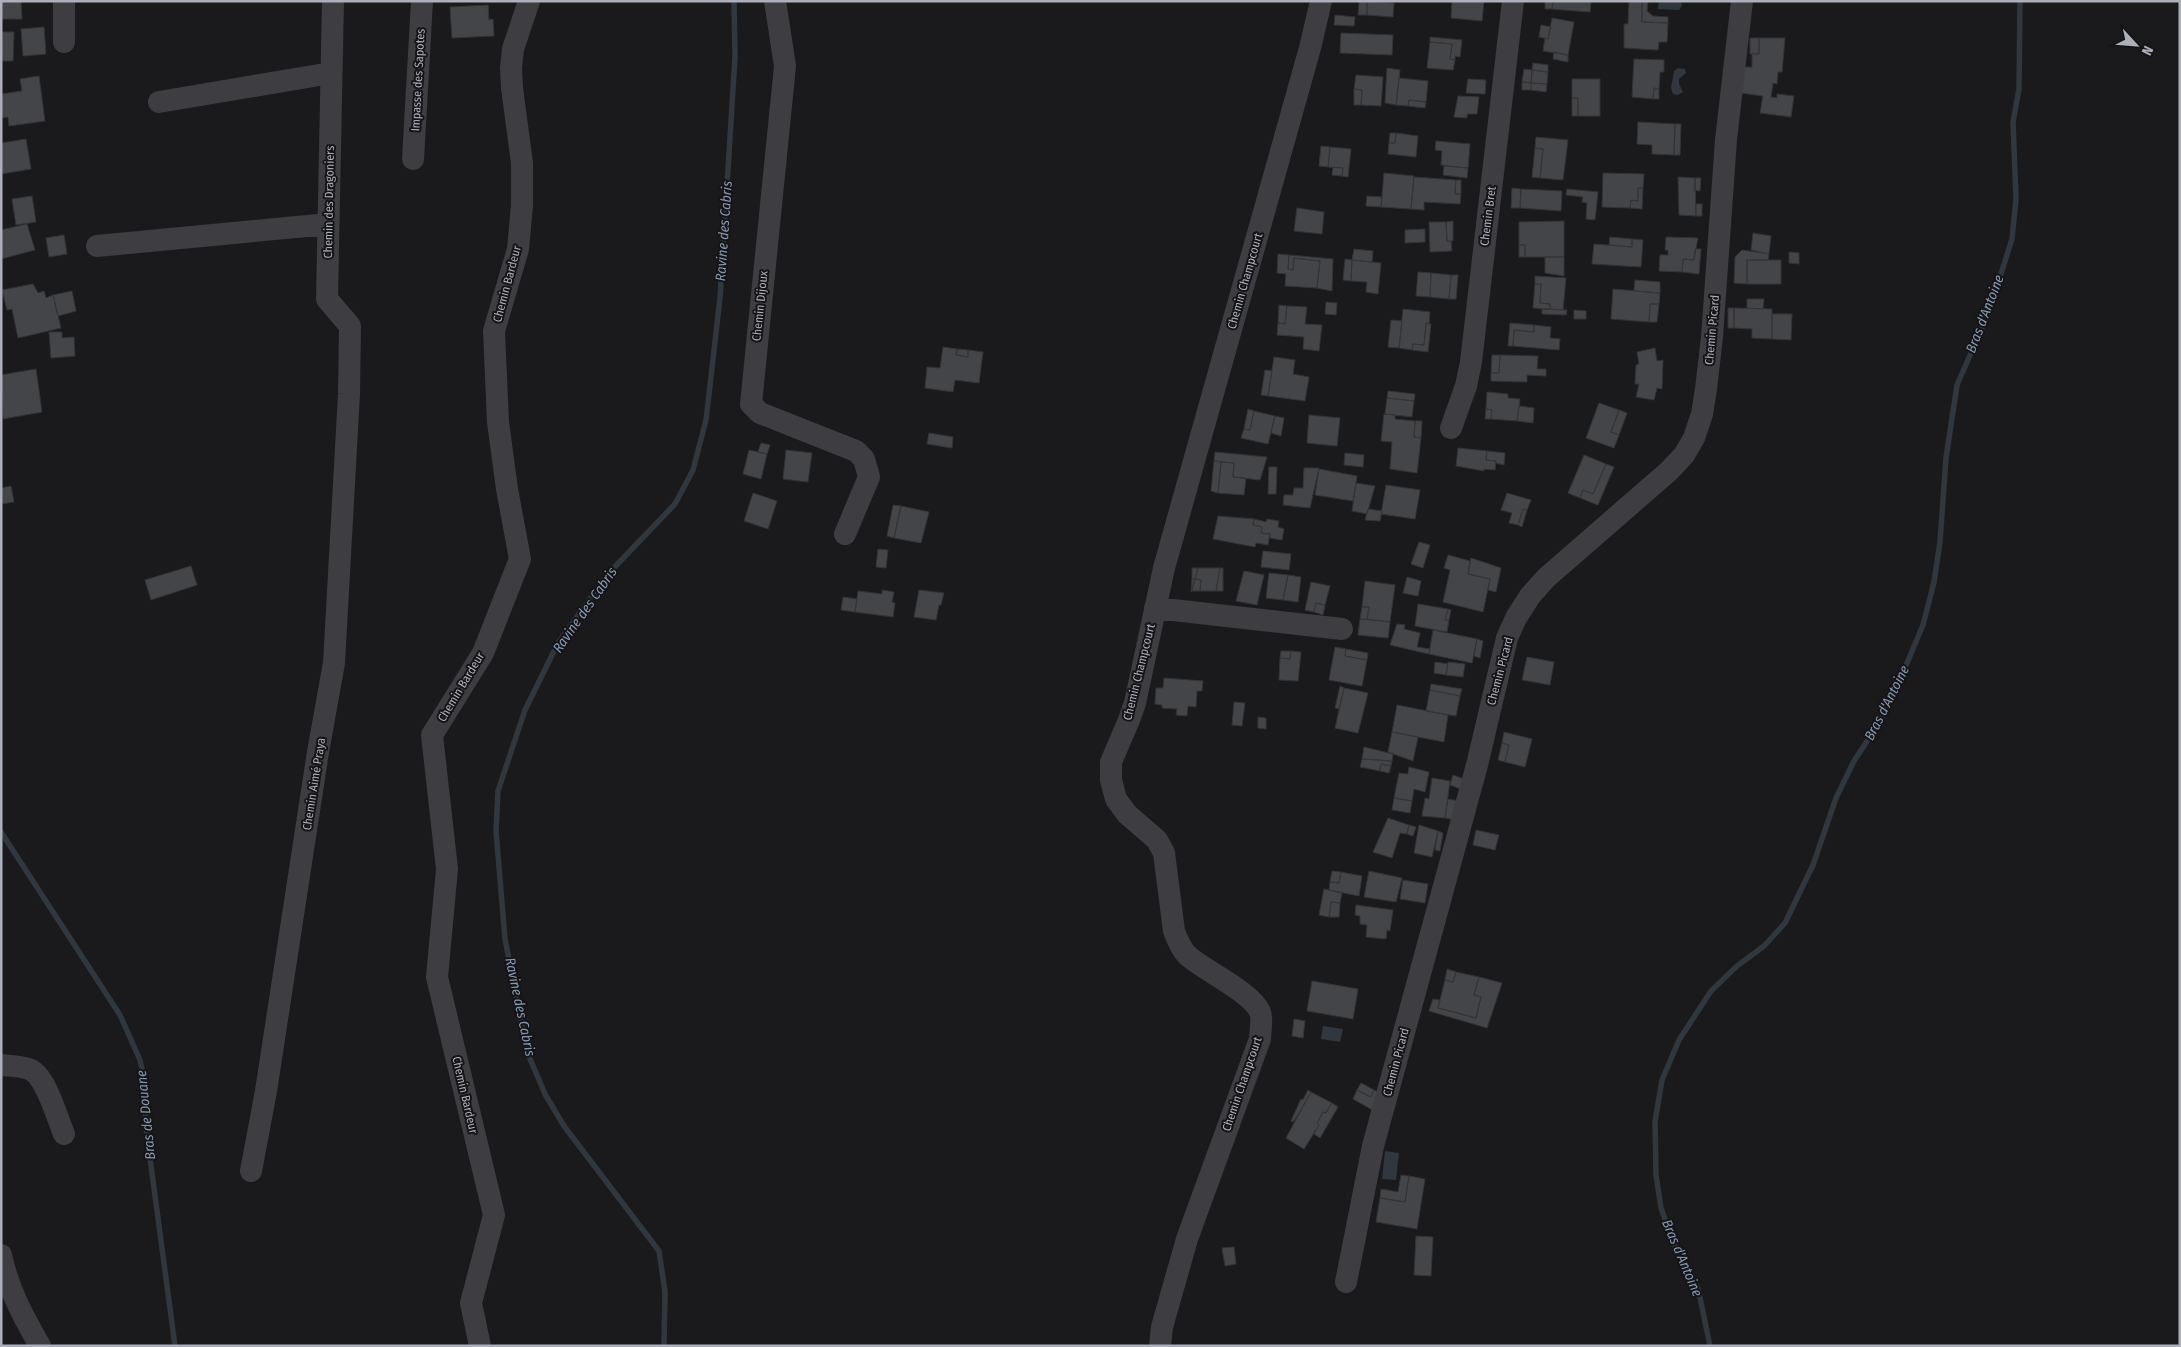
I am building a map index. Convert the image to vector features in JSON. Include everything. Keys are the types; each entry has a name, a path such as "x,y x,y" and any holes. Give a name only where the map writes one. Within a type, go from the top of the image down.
{"street":[{"path":"64,1 64,42"},
{"name":"Chemin des Dragoniers","path":"333,1 326,299 350,326 349,394"},
{"name":"Impasse des Sapotes","path":"413,159 422,1"},
{"name":"Chemin Bardeur","path":"480,1346 472,1303 494,1215 438,977 447,869 432,735 483,653 520,560 507,488 498,422 494,331 518,249 522,205 522,163 511,68 513,49 529,1"},
{"name":"Chemin Dijoux","path":"775,1 785,66 751,404 760,413 856,451 864,459 869,477 845,534"},
{"name":"Chemin Champcourt","path":"1160,1346 1162,1327 1187,1239 1260,1039 1260,1012 1252,1001 1187,954 1179,943 1174,931 1164,852 1157,840 1127,814 1116,798 1111,780 1111,762 1134,703 1164,568 1310,48 1321,1"},
{"name":"Chemin Bret","path":"1452,428 1466,386 1471,362 1513,1"},
{"name":"Chemin Picard","path":"1346,1282 1373,1146 1477,765 1507,638 1516,618 1530,596 1546,578 1656,482 1684,455 1694,438 1702,414 1712,337 1726,140 1742,1"},
{"path":"159,102 331,73"},
{"path":"96,246 328,224"},
{"name":"Chemin Aimé Praya","path":"250,1170 266,1091 318,752 334,663 349,394"},
{"path":"1155,608 1342,629"},
{"path":"1,1065 27,1068 35,1072 43,1082 64,1134"},
{"path":"1,1255 6,1279 20,1312 40,1346"}],"shaded area":[{"path":"1659,1 1681,1 1682,5 1679,10 1658,9"},
{"path":"1678,68 1685,69 1686,73 1679,79 1683,92 1678,95 1673,94 1671,88 1674,71"},
{"path":"1323,1026 1343,1029 1340,1042 1321,1039"},
{"path":"1385,1151 1399,1153 1396,1180 1382,1179"}],"building":[{"path":"1,1 21,1 22,19 1,19"},
{"path":"1359,1 1367,1 1367,15 1358,15"},
{"path":"1367,1 1394,3 1393,17 1367,15"},
{"path":"1452,1 1484,1 1482,21 1451,18"},
{"path":"1545,1 1553,1 1552,9 1545,9"},
{"path":"1553,1 1591,1 1590,12 1552,9"},
{"path":"1629,1 1642,1 1642,22 1668,23 1667,42 1659,42 1658,50 1624,48 1624,24 1628,24"},
{"path":"1642,1 1648,1 1647,11 1653,16 1668,17 1668,23 1642,22"},
{"path":"488,5 489,20 493,19 494,36 452,38 450,7"},
{"path":"1335,15 1355,17 1354,26 1334,25"},
{"path":"1552,18 1574,22 1568,55 1543,51 1545,38 1548,39"},
{"path":"1541,25 1551,27 1548,39 1539,37"},
{"path":"44,27 46,54 23,56 21,29"},
{"path":"1,32 14,32 13,61 1,61"},
{"path":"1341,33 1393,35 1392,55 1340,53"},
{"path":"1430,37 1462,40 1460,57 1455,56 1455,60 1450,59 1452,44 1430,42"},
{"path":"1750,38 1759,38 1759,54 1750,54"},
{"path":"1759,38 1785,38 1782,72 1778,72 1777,84 1773,83 1771,97 1777,98 1777,94 1794,96 1791,117 1760,113 1763,96 1741,93 1744,67 1752,67 1752,53 1759,54"},
{"path":"1430,42 1452,44 1450,59 1455,60 1453,70 1427,68"},
{"path":"1554,52 1568,55 1568,62 1553,59"},
{"path":"1634,59 1664,60 1664,72 1660,72 1659,89 1654,88 1653,99 1632,97"},
{"path":"1533,63 1548,65 1548,72 1532,70"},
{"path":"1387,68 1400,70 1396,105 1385,103"},
{"path":"1524,69 1532,70 1531,83 1522,82"},
{"path":"1532,70 1548,72 1547,84 1531,83"},
{"path":"1356,75 1383,77 1381,106 1361,105 1362,90 1354,89"},
{"path":"39,76 45,121 9,126 8,117 1,118 1,94 22,91 20,79"},
{"path":"1399,78 1428,81 1426,102 1409,100 1408,106 1396,105"},
{"path":"1468,79 1486,80 1485,94 1466,93"},
{"path":"1572,79 1600,79 1600,116 1578,116 1578,98 1572,98"},
{"path":"1522,82 1531,83 1531,90 1522,90"},
{"path":"1531,83 1547,84 1546,92 1531,90"},
{"path":"1654,88 1659,89 1659,99 1653,99"},
{"path":"1354,89 1362,90 1361,105 1354,105"},
{"path":"1458,96 1479,97 1477,114 1467,114 1467,118 1454,117"},
{"path":"1572,98 1578,98 1578,116 1572,116"},
{"path":"1409,100 1426,102 1425,108 1408,106"},
{"path":"1638,122 1675,124 1674,155 1652,154 1652,145 1637,144"},
{"path":"1675,124 1681,124 1680,155 1674,155"},
{"path":"1390,133 1396,133 1395,143 1389,143"},
{"path":"1396,133 1418,136 1416,157 1388,154 1389,143 1395,143"},
{"path":"1536,137 1568,140 1563,180 1540,178 1543,149 1535,148"},
{"path":"26,139 31,169 1,174 1,143"},
{"path":"1436,141 1470,144 1468,168 1441,165 1442,151 1435,150"},
{"path":"1321,146 1330,147 1328,167 1319,166"},
{"path":"1330,147 1351,149 1348,177 1342,176 1343,168 1328,167"},
{"path":"1535,148 1543,149 1540,178 1532,177"},
{"path":"1444,166 1468,168 1467,178 1443,175"},
{"path":"1333,167 1343,168 1342,176 1332,175"},
{"path":"1384,173 1414,176 1411,209 1381,207"},
{"path":"1603,173 1644,174 1643,188 1638,188 1638,201 1631,200 1630,208 1602,207"},
{"path":"1414,177 1456,180 1455,194 1461,194 1460,204 1424,202 1424,210 1411,209"},
{"path":"1678,177 1695,178 1696,216 1679,215"},
{"path":"1695,178 1701,178 1700,191 1694,190"},
{"path":"1456,180 1461,180 1461,194 1455,194"},
{"path":"1512,188 1521,189 1520,208 1511,208"},
{"path":"1638,188 1643,188 1642,209 1630,208 1631,200 1638,201"},
{"path":"1521,189 1562,191 1561,211 1520,208"},
{"path":"1567,189 1598,192 1595,220 1586,219 1587,203 1582,202 1583,197 1566,195"},
{"path":"32,196 36,222 16,225 12,199"},
{"path":"1367,196 1382,197 1381,207 1366,206"},
{"path":"1696,204 1702,204 1702,216 1696,216"},
{"path":"1297,208 1324,212 1322,234 1294,231"},
{"path":"1453,221 1453,241 1447,241 1446,222"},
{"path":"1564,221 1564,257 1525,257 1525,245 1519,245 1519,222"},
{"path":"1429,222 1446,222 1447,241 1451,241 1452,251 1430,252"},
{"path":"27,224 35,250 1,259 1,230"},
{"path":"1425,229 1425,242 1405,243 1405,230"},
{"path":"1753,233 1771,236 1769,254 1751,250"},
{"path":"64,235 67,254 49,257 46,238"},
{"path":"1610,237 1632,239 1632,247 1609,245"},
{"path":"1666,237 1698,238 1694,260 1683,259 1682,272 1659,271 1660,255 1668,255 1668,250 1665,250"},
{"path":"1632,239 1643,240 1641,267 1592,264 1594,244 1632,247"},
{"path":"1519,245 1525,245 1525,257 1519,257"},
{"path":"1354,249 1373,251 1372,262 1352,260"},
{"path":"1695,249 1701,249 1699,274 1682,272 1683,259 1694,260"},
{"path":"1742,250 1769,254 1768,260 1747,260 1747,284 1734,283 1735,257"},
{"path":"1789,252 1799,253 1799,264 1789,263"},
{"path":"1278,254 1289,255 1288,269 1293,270 1294,258 1320,261 1317,288 1285,286 1286,274 1277,273"},
{"path":"1289,255 1333,259 1332,291 1317,288 1320,261 1294,258 1293,270 1288,269"},
{"path":"1545,257 1564,257 1564,276 1545,273"},
{"path":"1345,259 1352,260 1351,281 1343,280"},
{"path":"1352,260 1381,263 1378,294 1366,292 1367,282 1351,281"},
{"path":"1747,260 1781,260 1781,284 1747,284"},
{"path":"1418,272 1431,273 1430,297 1416,296"},
{"path":"1431,273 1451,275 1449,299 1430,297"},
{"path":"1451,275 1458,275 1456,299 1449,299"},
{"path":"1535,276 1566,278 1563,310 1550,309 1550,304 1540,303 1541,284 1535,284"},
{"path":"1635,280 1660,282 1660,293 1634,291"},
{"path":"33,284 38,293 44,291 46,298 53,295 61,328 18,338 12,309 7,310 2,290"},
{"path":"1535,284 1541,284 1540,303 1550,304 1550,309 1533,308"},
{"path":"1613,289 1660,293 1659,304 1650,304 1649,322 1611,319"},
{"path":"72,291 76,311 58,316 53,295"},
{"path":"1747,299 1764,299 1763,309 1747,308"},
{"path":"1326,302 1337,303 1336,315 1325,314"},
{"path":"1650,304 1659,304 1657,322 1649,322"},
{"path":"1279,305 1287,306 1285,324 1278,323"},
{"path":"1287,306 1307,307 1305,324 1322,325 1319,351 1303,349 1304,337 1277,335 1278,323 1285,324"},
{"path":"1728,308 1734,308 1734,328 1728,328"},
{"path":"1734,308 1772,309 1772,339 1752,338 1752,329 1734,328"},
{"path":"1403,309 1430,312 1429,324 1426,323 1424,345 1413,344 1412,350 1399,348"},
{"path":"1542,309 1567,310 1566,315 1542,314"},
{"path":"1574,310 1586,311 1586,319 1574,319"},
{"path":"1772,314 1792,314 1791,340 1772,339"},
{"path":"1391,320 1402,321 1399,348 1388,347"},
{"path":"1426,323 1431,324 1428,352 1412,350 1413,344 1424,345"},
{"path":"1510,323 1534,325 1534,332 1514,330 1513,346 1508,346"},
{"path":"1534,325 1551,327 1550,338 1560,339 1559,350 1513,346 1514,330 1534,332"},
{"path":"49,332 62,332 62,338 74,337 75,356 51,358"},
{"path":"943,347 957,349 956,355 968,357 968,350 983,352 979,383 955,380 953,392 925,388 927,367 940,368"},
{"path":"1655,348 1657,361 1663,360 1662,389 1657,388 1654,400 1636,397 1639,384 1635,384 1636,365 1639,364 1637,352"},
{"path":"957,349 968,350 968,357 956,355"},
{"path":"1492,355 1500,355 1499,373 1491,373"},
{"path":"1500,355 1538,356 1537,369 1546,369 1546,376 1527,375 1527,382 1491,381 1491,373 1499,373"},
{"path":"1274,357 1295,360 1293,374 1309,377 1305,401 1268,396"},
{"path":"36,369 42,412 3,419 1,375"},
{"path":"1265,370 1272,371 1268,396 1261,395"},
{"path":"1388,391 1415,394 1414,401 1387,398"},
{"path":"1487,392 1508,394 1508,398 1520,399 1517,421 1491,419 1492,410 1486,409"},
{"path":"1387,398 1414,401 1412,417 1385,414"},
{"path":"1599,403 1619,410 1611,432 1619,435 1614,448 1586,438"},
{"path":"1519,406 1534,408 1533,423 1517,421"},
{"path":"1248,409 1254,411 1250,430 1244,429"},
{"path":"1486,409 1492,410 1491,419 1485,419"},
{"path":"1619,410 1627,413 1619,435 1611,432"},
{"path":"1254,411 1275,416 1268,444 1241,438 1244,429 1250,430"},
{"path":"1384,414 1395,415 1395,419 1415,421 1414,437 1421,438 1417,473 1390,469 1392,442 1381,441"},
{"path":"1309,415 1340,418 1337,446 1307,443"},
{"path":"1275,416 1284,418 1281,436 1271,433"},
{"path":"1415,421 1422,421 1421,438 1414,437"},
{"path":"929,433 953,437 952,448 927,444"},
{"path":"761,443 770,445 767,454 758,452"},
{"path":"1458,448 1487,451 1486,460 1496,461 1495,470 1484,469 1484,471 1456,466"},
{"path":"749,450 767,454 761,479 743,474"},
{"path":"786,450 812,453 808,482 783,479"},
{"path":"1487,451 1505,453 1504,465 1496,463 1496,461 1486,460"},
{"path":"1215,452 1267,457 1260,480 1233,477 1234,463 1214,461"},
{"path":"1345,453 1364,455 1363,467 1344,465"},
{"path":"1584,455 1606,464 1593,494 1583,490 1580,498 1568,493"},
{"path":"1214,461 1221,462 1218,493 1211,491"},
{"path":"1221,462 1234,463 1233,477 1246,478 1244,495 1218,493"},
{"path":"1606,464 1614,467 1598,505 1580,498 1583,490 1593,494"},
{"path":"1269,467 1277,467 1276,494 1268,494"},
{"path":"1304,468 1319,468 1310,508 1283,505 1284,495 1293,495 1294,488 1303,488"},
{"path":"1319,469 1357,476 1353,501 1315,495"},
{"path":"1356,483 1375,486 1367,514 1352,511"},
{"path":"1386,485 1420,490 1415,519 1381,514"},
{"path":"11,486 14,502 1,504 1,488"},
{"path":"753,493 777,501 768,529 744,521"},
{"path":"1507,493 1531,500 1527,510 1523,509 1518,525 1509,523 1512,513 1501,510"},
{"path":"893,505 901,506 894,538 887,536"},
{"path":"901,506 929,512 921,543 894,538"},
{"path":"1368,509 1382,511 1380,521 1365,520"},
{"path":"1523,509 1527,510 1522,527 1518,525"},
{"path":"1218,516 1254,519 1253,525 1262,527 1261,533 1270,534 1268,545 1256,543 1255,547 1213,539"},
{"path":"1254,519 1266,522 1267,519 1279,521 1278,527 1284,529 1282,540 1270,538 1270,534 1261,533 1262,527 1253,525"},
{"path":"1419,542 1430,545 1423,568 1411,564"},
{"path":"878,549 888,550 886,568 876,567"},
{"path":"1263,551 1291,554 1289,570 1261,567"},
{"path":"1448,555 1470,561 1468,574 1490,579 1483,612 1443,602 1450,570 1444,568"},
{"path":"1471,558 1501,568 1496,592 1488,590 1490,579 1468,574"},
{"path":"191,566 197,585 151,600 145,580"},
{"path":"1192,568 1198,568 1195,579 1192,579"},
{"path":"1198,568 1220,568 1216,591 1200,591 1201,580 1195,579"},
{"path":"1220,568 1223,568 1223,591 1216,591"},
{"path":"1244,571 1264,575 1257,605 1236,601"},
{"path":"1269,573 1288,575 1283,600 1266,598"},
{"path":"1288,575 1301,577 1298,602 1283,600"},
{"path":"1407,577 1421,581 1418,596 1403,593"},
{"path":"1192,579 1195,579 1191,592"},
{"path":"1195,579 1201,580 1200,591 1192,591"},
{"path":"1365,581 1395,585 1390,622 1367,619 1369,607 1362,607"},
{"path":"1311,582 1330,586 1325,605 1316,603 1314,612 1305,610"},
{"path":"882,590 894,592 892,602 895,603 893,617 855,612 858,591 882,594"},
{"path":"919,590 944,593 936,620 914,617"},
{"path":"843,597 857,599 855,612 841,610"},
{"path":"1316,603 1325,605 1323,615 1314,612"},
{"path":"1418,604 1448,609 1445,620 1449,620 1447,632 1415,626"},
{"path":"1362,607 1369,607 1367,619 1360,619"},
{"path":"1448,609 1451,610 1449,620 1445,620"},
{"path":"1360,619 1390,622 1388,638 1358,635"},
{"path":"1397,624 1405,625 1404,629 1420,633 1417,647 1430,649 1429,654 1390,645"},
{"path":"1433,630 1477,639 1472,663 1429,654"},
{"path":"1477,639 1483,641 1480,658 1474,656"},
{"path":"1335,647 1346,649 1345,656 1367,660 1362,686 1329,680"},
{"path":"1346,649 1368,653 1367,660 1345,656"},
{"path":"1281,651 1291,651 1290,659 1280,658"},
{"path":"1291,651 1301,652 1298,681 1279,680 1280,658 1290,659"},
{"path":"1527,657 1554,662 1550,685 1522,680"},
{"path":"1435,662 1448,664 1446,675 1434,673"},
{"path":"1448,662 1465,664 1463,677 1446,675"},
{"path":"1164,678 1203,681 1202,691 1197,691 1196,707 1188,706 1187,716 1176,715 1177,709 1162,708 1162,705 1155,704 1156,688 1163,688"},
{"path":"1431,684 1462,689 1460,696 1430,690"},
{"path":"1340,686 1344,688 1339,709 1335,708"},
{"path":"1344,688 1368,693 1358,733 1335,728"},
{"path":"1430,690 1460,696 1456,716 1426,711"},
{"path":"1234,702 1245,703 1242,726 1232,725"},
{"path":"1397,705 1448,715 1444,742 1392,732"},
{"path":"1258,717 1266,718 1266,729 1258,728"},
{"path":"1392,732 1418,737 1413,761 1388,752"},
{"path":"1504,732 1532,739 1525,767 1505,762 1509,745 1502,743"},
{"path":"1502,743 1509,745 1505,762 1498,760"},
{"path":"1364,747 1393,754 1392,761 1362,759"},
{"path":"1362,759 1392,761 1391,766 1381,764 1380,771 1360,767"},
{"path":"1381,764 1391,766 1389,773 1380,771"},
{"path":"1409,767 1429,772 1425,792 1414,789 1412,801 1394,798 1399,773 1408,774"},
{"path":"1453,775 1469,781 1466,791 1450,785"},
{"path":"1432,778 1450,781 1445,818 1422,816 1425,798 1429,799"},
{"path":"1394,798 1412,801 1410,813 1392,810"},
{"path":"1448,799 1459,801 1456,820 1445,818"},
{"path":"1388,818 1409,825 1407,834 1400,833 1392,858 1373,852"},
{"path":"1409,825 1416,827 1413,836 1407,834"},
{"path":"1419,825 1438,831 1432,857 1414,853"},
{"path":"1476,830 1499,835 1495,850 1473,845"},
{"path":"1438,831 1443,833 1440,851 1435,850"},
{"path":"1332,871 1341,872 1339,883 1330,882"},
{"path":"1369,871 1402,878 1396,902 1364,897"},
{"path":"1341,872 1362,876 1359,896 1329,890 1330,882 1339,883"},
{"path":"1403,880 1428,884 1425,903 1400,899"},
{"path":"1324,889 1342,893 1340,903 1331,902 1329,917 1319,915"},
{"path":"1331,902 1340,903 1339,917 1329,917"},
{"path":"1356,905 1393,910 1390,931 1387,930 1386,939 1366,937 1367,925 1360,924 1360,916 1355,915"},
{"path":"1447,969 1456,972 1453,982 1445,980"},
{"path":"1456,972 1479,977 1474,995 1481,997 1476,1018 1438,1008 1445,980 1453,982"},
{"path":"1479,977 1502,983 1487,1028 1429,1011 1433,999 1440,1000 1438,1008 1476,1018 1481,997 1474,995"},
{"path":"1312,981 1358,989 1353,1019 1307,1011"},
{"path":"1294,1019 1305,1021 1303,1038 1292,1036"},
{"path":"1361,1083 1374,1090 1371,1097 1357,1090"},
{"path":"1308,1090 1311,1092 1293,1122 1291,1121 1301,1099 1303,1100"},
{"path":"1357,1090 1371,1097 1374,1090 1380,1093 1376,1112 1353,1099"},
{"path":"1311,1092 1332,1103 1326,1113 1323,1112 1317,1123 1319,1125 1304,1149 1286,1138"},
{"path":"1332,1103 1338,1107 1320,1138 1314,1134 1319,1125 1317,1123 1323,1112 1326,1113"},
{"path":"1401,1175 1409,1176 1405,1202 1380,1198 1381,1189 1398,1192"},
{"path":"1409,1176 1425,1179 1417,1229 1376,1222 1380,1198 1405,1202"},
{"path":"1416,1236 1433,1237 1431,1276 1414,1275"},
{"path":"1234,1247 1236,1264 1225,1266 1222,1248"}],"waterway":[{"name":"Ravine des Cabris","path":"664,1346 665,1292 659,1251 564,1126 545,1094 528,1054 505,939 496,831 498,791 525,710 558,643 608,574 675,504 693,470 706,420 720,298 735,57 734,1"},
{"name":"Bras d'Antoine","path":"1710,1346 1698,1288 1673,1242 1661,1208 1656,1175 1655,1122 1662,1080 1679,1040 1711,991 1737,966 1764,946 1785,923 1813,865 1836,798 1854,761 1877,726 1894,694 1923,625 1934,582 1940,542 1946,458 1957,385 1989,312 2012,239 2016,199 2013,122 2019,89 2020,1"},
{"name":"Bras de Douane","path":"1,832 120,1015 140,1060 144,1079 146,1128 175,1346"}]}
